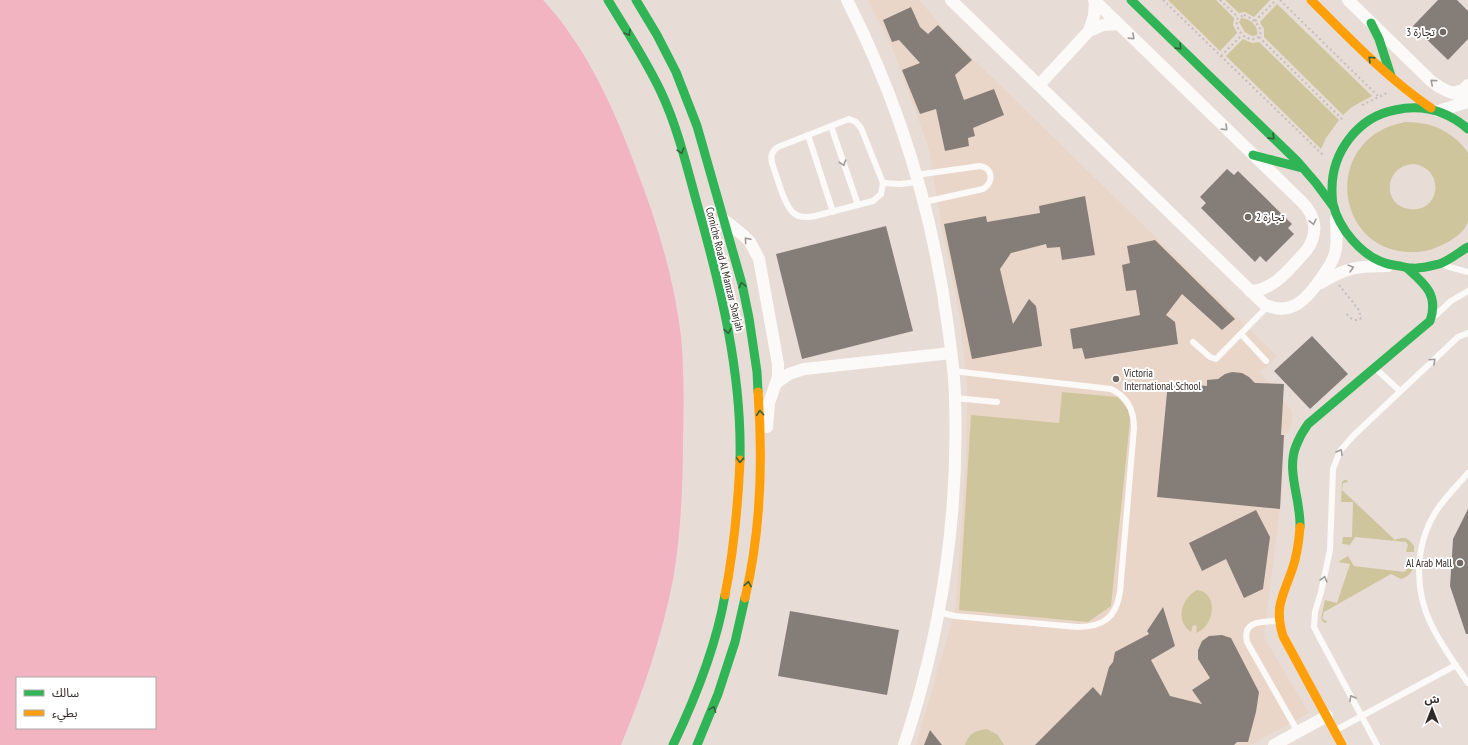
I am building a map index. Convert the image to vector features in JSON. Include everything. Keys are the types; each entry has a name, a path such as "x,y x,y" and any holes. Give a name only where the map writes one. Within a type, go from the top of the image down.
{"main road":[{"name":"Corniche Road Al Mamzar Sharjah","path":"608,0 661,92 674,125 720,288 731,347 739,420 739,482 728,579 719,619 702,678 673,745"},
{"name":"Corniche Road Al Mamzar Sharjah","path":"636,0 658,37 686,94 698,130 733,251 749,318 758,387 761,453 754,549 733,652 722,686 697,745"},
{"path":"1131,0 1303,168 1316,183 1335,212 1347,236 1373,259 1395,267 1423,268 1438,264 1458,254 1468,246"},
{"path":"1311,0 1392,79 1418,100 1456,120 1468,129"},
{"path":"1371,23 1379,39 1392,79"},
{"path":"1335,212 1331,184 1336,160 1347,139 1355,130 1375,116 1392,110 1410,107 1436,110"},
{"path":"1253,155 1303,168"},
{"path":"1342,745 1283,636 1278,621 1280,601 1295,561 1300,534 1300,512 1292,468 1293,456 1296,444 1308,424 1430,321 1434,305 1431,294 1425,285 1407,268"}],"street":[{"path":"847,0 884,82 904,135 917,178 924,202 939,272 952,353 956,452 952,523 938,612 920,693 904,745"},
{"path":"951,0 1261,302 1268,306 1279,309 1294,306 1303,300 1316,286 1330,265 1335,252 1335,212"},
{"path":"1089,31 1094,16 1095,0"},
{"path":"1095,0 1307,207 1314,219 1315,233 1313,240 1306,251 1275,282 1261,290 1250,291"},
{"path":"1348,0 1431,81 1452,93 1468,96"},
{"path":"1038,85 1089,31 1103,25 1118,24"},
{"path":"1452,93 1462,90 1468,85"},
{"path":"1436,110 1468,102"},
{"path":"723,219 750,242 759,259 777,357 778,370 776,383 769,403 766,431 761,453"},
{"path":"1316,286 1331,276 1348,268 1395,267"},
{"path":"776,383 789,374 804,369 952,353"},
{"path":"777,357 790,365 804,369"},
{"path":"1274,745 1326,716"}],"lane":[{"path":"849,119 859,125 883,183 881,194 876,199 858,205 808,218 801,217 788,209 771,156 775,149 831,126 849,119"},
{"path":"831,126 858,205"},
{"path":"808,136 833,212"},
{"path":"883,183 900,184 917,178 980,166 986,168 990,174 991,181 983,189 924,202"},
{"path":"1438,264 1468,272"},
{"path":"1430,321 1451,301 1468,291"},
{"path":"1193,342 1210,358 1216,359 1268,306"},
{"path":"1377,745 1317,633 1314,619 1330,550 1332,479 1336,460 1346,443 1400,391 1458,337 1468,333"},
{"path":"1241,334 1266,361"},
{"path":"1375,367 1400,391"},
{"path":"938,612 955,616 1077,627 1098,625 1107,620 1114,612 1120,592 1134,428 1133,412 1130,404 1118,392 1110,389 953,371"},
{"path":"955,398 997,402"},
{"path":"1468,473 1443,501 1435,514 1428,529 1420,558 1420,592 1425,610 1437,636 1468,683"},
{"path":"1278,621 1256,622 1252,624 1248,628 1246,637 1247,642 1298,732"},
{"path":"1335,731 1456,665"}],"path":[{"path":"1163,0 1323,155"},
{"path":"1220,0 1238,18"},
{"path":"1255,21 1276,0"},
{"path":"1280,0 1378,96"},
{"path":"1244,15 1255,21 1261,32 1259,37 1253,40 1242,35 1237,26 1238,18 1244,15"},
{"path":"1221,56 1242,35"},
{"path":"1259,37 1344,121"},
{"path":"1331,276 1358,308 1361,313 1361,318 1354,320 1346,313"}],"shaded area":[{"path":"0,0 543,0 553,11 579,46 598,80 622,133 644,188 664,250 674,293 681,336 684,387 683,473 680,527 676,562 669,601 658,643 637,705 621,745 0,745"},
{"name":"Victoria International School","path":"868,0 919,0 952,38 1277,356 1260,372 1292,411 1292,422 1290,430 1284,435 1280,509 1264,637 1309,713 1250,745 916,745 955,610 966,459 967,386 960,319 943,234 928,146 893,50"},
{"path":"1168,0 1216,0 1234,18 1233,25 1237,33 1220,51"},
{"path":"1225,0 1270,0 1254,17 1245,12 1239,13"},
{"path":"1277,4 1372,96 1352,107 1343,115 1264,37 1264,29 1260,22"},
{"path":"1241,18 1251,21 1257,29 1257,35 1252,36 1245,32 1239,22"},
{"path":"1243,39 1252,43 1259,42 1339,120 1326,138 1321,149 1226,56"},
{"path":"1405,122 1427,124 1434,126 1452,136 1466,150 1468,153 1468,220 1466,226 1455,238 1431,249 1417,252 1389,249 1368,236 1354,217 1348,195 1349,171 1359,150 1377,132","holes":["1414,164 1424,168 1431,174 1435,181 1433,198 1428,204 1420,208 1410,209 1401,206 1394,201 1390,186 1392,178 1397,171 1404,166"]},
{"path":"1062,392 1118,397 1128,410 1130,420 1111,606 1088,622 959,610 971,415 1059,423"},
{"path":"1347,480 1348,482 1343,483 1342,490 1395,540 1406,538 1410,541 1414,546 1414,552 1406,552 1408,545 1406,542 1355,537 1350,545 1342,544 1343,537 1352,537 1353,502 1341,502 1342,482"},
{"path":"1348,556 1354,566 1404,572 1406,571 1407,564 1413,568 1410,574 1401,579 1391,574 1324,612 1322,619 1327,621 1326,623 1323,622 1321,619 1325,600 1337,603 1350,564 1338,562"},
{"path":"1197,590 1204,592 1209,597 1212,610 1207,624 1202,630 1196,633 1197,626 1193,625 1191,632 1186,627 1183,622 1182,610 1187,598"},
{"path":"987,729 998,735 1004,745 965,745 970,735 979,730"}],"building":[{"name":"تجارة 3","path":"1438,0 1457,0 1468,11 1468,39 1448,60 1413,26"},
{"path":"911,7 920,27 928,34 938,25 972,60 955,75 964,100 994,89 1004,115 973,128 975,136 968,138 969,146 945,151 936,109 920,114 902,70 920,63 899,40 892,42 883,20"},
{"name":"تجارة 2","path":"1227,169 1234,175 1238,171 1292,224 1288,228 1294,234 1266,262 1260,256 1255,262 1201,208 1206,203 1200,197"},
{"path":"1085,196 1095,255 1062,260 1060,247 1047,248 1046,244 1011,253 1000,269 1013,324 1029,299 1036,306 1042,346 972,359 944,224 986,216 987,222 1040,213 1039,206"},
{"path":"886,226 913,331 802,359 776,254"},
{"path":"1155,240 1235,319 1222,330 1182,294 1166,315 1175,322 1178,344 1085,359 1082,348 1073,349 1070,329 1140,315 1136,290 1126,291 1122,265 1130,263 1127,246"},
{"path":"1312,336 1348,374 1310,409 1274,371"},
{"path":"1232,372 1242,373 1255,383 1284,384 1281,435 1284,435 1280,509 1157,497 1168,382 1207,386 1207,380 1218,379 1225,374"},
{"name":"Al Arab Mall","path":"1468,509 1468,634 1466,634 1450,586 1453,539"},
{"path":"1256,510 1270,537 1263,589 1244,598 1226,559 1202,571 1189,543"},
{"path":"1163,607 1175,646 1151,660 1170,696 1202,704 1192,690 1210,678 1198,659 1198,650 1202,641 1209,636 1222,635 1231,638 1259,692 1256,712 1248,742 1237,742 1234,745 1035,745 1093,687 1101,696 1115,652 1149,634 1147,631"},
{"path":"790,611 899,630 887,695 778,676"},
{"path":"930,730 942,745 924,745"}],"traffic: fast":[{"path":"608,0 661,92 686,163 715,269 734,363 738,395 740,460"},
{"path":"636,0 657,35 676,72 697,126 742,284 749,318 757,372 758,392"},
{"path":"1131,0 1297,161 1333,206"},
{"path":"1371,23 1379,39 1391,76"},
{"path":"1468,129 1452,118 1434,110 1405,108 1382,114 1359,128 1350,138 1342,150 1337,162 1333,175 1332,189 1336,213 1346,232 1352,240 1368,254 1385,263 1409,268 1426,267 1443,263 1468,247"},
{"path":"1253,155 1302,168"},
{"path":"1300,527 1300,517 1293,475 1293,456 1304,429 1430,321 1433,304 1429,291 1425,285 1407,268"},
{"path":"673,745 690,709 711,653 725,595"},
{"path":"697,745 718,694 735,642 745,598"}],"traffic: slow":[{"path":"1311,0 1383,70 1431,108"},
{"path":"745,598 754,547 759,495 760,418 758,392"},
{"path":"725,595 735,528 740,460"},
{"path":"1300,527 1295,559 1281,602 1279,617 1280,626 1283,636 1342,745"}],"place":[{"name":"تجارة 3","path":"1443,32"},
{"name":"تجارة 2","path":"1248,217"},
{"name":"Victoria International School","path":"1116,379"},
{"name":"Al Arab Mall","path":"1460,563"}]}
